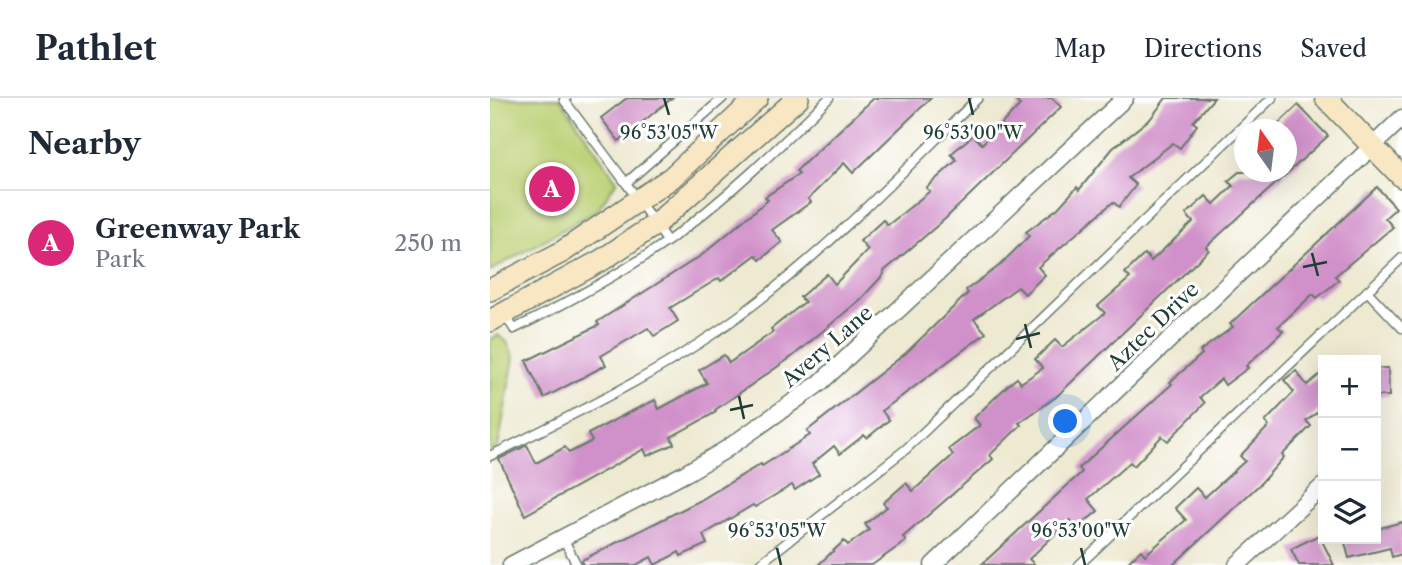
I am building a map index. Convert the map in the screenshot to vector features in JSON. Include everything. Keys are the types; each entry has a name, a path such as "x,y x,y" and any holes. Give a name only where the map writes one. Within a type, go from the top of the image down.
{"main road":[{"path":"490,290 562,252 671,178 757,98"},
{"path":"497,318 602,260 661,232 798,98"},
{"path":"1326,98 1402,177"}],"street":[{"name":"Avery Lane","path":"511,565 725,450 820,383 1125,98"},
{"name":"Aztec Drive","path":"933,565 1402,118"},
{"path":"1237,565 1318,491"}],"lane":[{"path":"566,98 564,100 661,232 729,191 829,98"},
{"path":"626,183 723,98"},
{"path":"490,456 643,377 751,307 814,253 978,98"},
{"path":"758,565 906,449 1272,98"},
{"path":"1079,565 1402,258"},
{"path":"1367,290 1402,328"},
{"path":"563,538 577,565"}],"green space":[{"path":"490,98 560,98 617,181 597,210 490,271"},
{"path":"498,335 507,342 514,357 498,447 490,452 490,339"}],"building":[{"path":"627,98 672,98 619,141 601,118"},
{"path":"874,98 931,98 853,173 844,163 808,199 811,202 772,230 782,242 760,260 756,255 721,281 719,278 670,308 678,321 654,336 648,328 601,356 606,365 544,398 526,361 599,325 597,322 702,255 768,200 765,197 799,174 796,171"},
{"path":"1012,98 1052,98 1061,107 945,219 883,272 861,299 793,356 715,410 716,412 671,437 674,444 647,456 644,449 525,515 499,459 527,445 536,463 565,447 569,453 592,441 588,434 628,413 655,400 659,409 707,383 699,370 724,355 729,363 773,332 771,329 805,302 800,297 827,274 835,284 868,250 860,241 883,220 888,225 930,191 926,188 957,160 951,154 973,135 982,144 1020,105"},
{"path":"1166,98 1214,98 1193,122 1197,125 1180,148 1173,143 1128,178 1136,185 1119,207 1113,202 1038,267 1045,275 1025,294 1018,287 974,319 986,333 882,411 889,420 867,438 864,435 840,454 834,446 812,464 819,474 795,490 792,485 755,507 753,505 703,535 707,544 681,556 679,552 655,565 651,557 636,565 583,565 582,560 699,501 761,464 762,466 810,435 807,431 906,353 968,293 966,290 999,266 1029,236 1026,232 1058,208 1077,187 1079,190 1113,148 1151,118"},
{"path":"1298,105 1328,136 1297,164 1297,119 1283,119"},
{"path":"1234,176 1234,182 1277,182 1206,247 1209,250 1056,397 1019,423 1021,425 990,455 993,459 903,537 906,541 872,565 818,565 844,541 848,545 869,530 865,524 887,507 883,503 906,483 913,491 953,455 949,449 980,425 974,418 1008,385 1017,378 1021,383 1043,368 1035,359 1055,340 1062,347 1105,313 1098,306 1130,278 1125,273 1145,254 1151,261 1193,222 1186,214 1206,196 1214,204 1233,186 1228,181"},
{"path":"1377,187 1396,208 1385,218 1393,227 1335,276 1339,280 1317,298 1313,294 1278,327 1283,331 1246,366 1248,368 1225,385 1221,379 1200,397 1205,403 1168,441 1162,436 1134,466 1130,462 1088,499 1098,511 1077,528 1070,520 1029,559 1035,565 981,565 1082,472 1079,468 1172,384 1170,382 1202,354 1200,351 1233,327 1230,324"},
{"path":"1381,368 1388,368 1389,396 1381,396"},
{"path":"1296,371 1307,385 1318,376 1318,412 1306,421 1311,426 1282,455 1284,457 1259,485 1173,565 1125,565 1141,550 1145,555 1186,520 1175,508 1196,488 1205,497 1245,461 1240,456 1269,426 1265,422 1294,392 1284,380"},
{"path":"1402,522 1402,554 1392,557 1390,548 1349,558 1345,544 1381,544 1381,528"},
{"path":"1318,536 1318,544 1324,544 1334,565 1299,565 1291,549"}],"place":[{"name":"Greenway Park","path":"552,189"}]}
